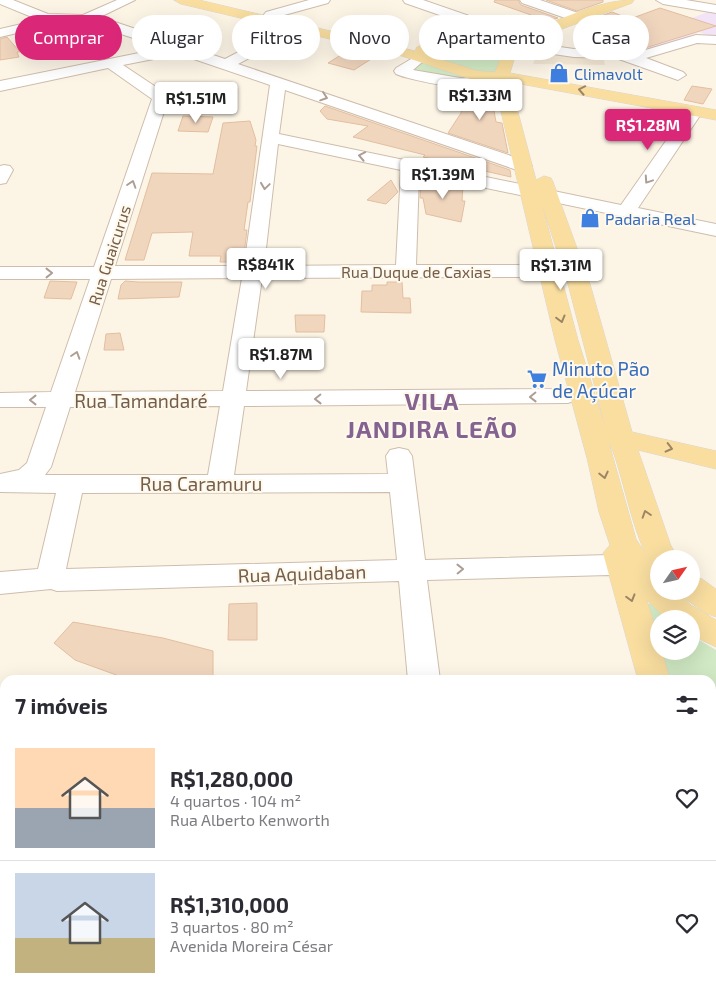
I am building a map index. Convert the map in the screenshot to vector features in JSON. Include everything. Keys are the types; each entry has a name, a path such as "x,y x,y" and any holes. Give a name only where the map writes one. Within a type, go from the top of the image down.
{"main road":[{"path":"181,0 257,15"},
{"path":"204,0 261,15"},
{"path":"587,15 627,0"},
{"path":"563,32 643,1"},
{"path":"320,29 419,53"},
{"path":"320,32 419,53"},
{"path":"436,60 465,73 502,85"},
{"path":"438,60 444,64"},
{"path":"507,60 502,85 523,166 572,264 621,438 658,550"},
{"path":"502,85 522,60"},
{"path":"524,60 523,100 538,193 543,270 568,346 578,388 597,446 614,517 617,547 633,571 678,610"},
{"path":"534,60 695,111 716,115"},
{"path":"465,73 481,83 502,85"},
{"path":"568,346 587,378 605,432 621,438 716,460"},
{"path":"633,571 653,675"},
{"path":"700,593 716,604"},
{"path":"700,626 716,635"}],"street":[{"path":"2,0 27,15"},
{"path":"94,15 128,0"},
{"path":"280,15 323,0"},
{"path":"410,0 440,15"},
{"path":"526,0 573,16"},
{"path":"663,0 716,8"},
{"path":"0,33 15,30"},
{"path":"649,53 696,39 716,40"},
{"path":"419,58 401,71 460,83 481,83"},
{"path":"30,65 31,60"},
{"path":"0,86 35,60"},
{"path":"116,63 134,60"},
{"path":"30,65 156,60"},
{"path":"213,60 278,80 523,166"},
{"path":"227,64 235,60"},
{"path":"637,60 678,75"},
{"name":"Rua Guaicurus","path":"38,467 62,400 160,99 154,92 116,63"},
{"path":"220,482 253,272 272,138 278,80"},
{"path":"627,210 695,111"},
{"path":"272,138 627,210 716,230"},
{"path":"408,271 406,267 410,166"},
{"name":"Rua Duque de Caxias","path":"0,273 543,270 572,264"},
{"name":"Rua Tamandaré","path":"0,400 568,396 576,392 578,388"},
{"path":"398,456 423,675"},
{"path":"0,483 27,477 38,467 44,479 67,484 51,574 52,578"},
{"name":"Rua Caramuru","path":"0,483 401,483"},
{"name":"Rua Aquidaban","path":"0,582 52,578 76,580 411,570 633,571"}],"shaded area":[{"path":"660,8 692,18 708,12 716,14 716,35 713,37 699,32 656,50 652,48 649,49 649,15 646,15 649,14 646,13"},
{"path":"563,55 573,56 573,60 604,60 605,65 533,64 535,60 563,60"}],"green space":[{"path":"419,59 500,60 494,76 479,82 404,70"},
{"path":"654,602 663,610 650,610 650,626 645,605"},
{"path":"700,640 716,650 716,675 662,675 658,660 700,660"}],"building":[{"path":"495,0 518,0 521,5 549,15 531,15 494,2"},
{"path":"546,0 603,0 603,2 577,11"},
{"path":"660,8 716,26 649,47 649,15 641,15"},
{"path":"612,12 620,15 604,15"},
{"path":"7,37 15,46 15,58 0,60 0,39"},
{"path":"333,60 370,60 354,70 328,63"},
{"path":"692,86 712,89 703,104 684,100"},
{"path":"469,89 487,91 491,94 496,122 502,123 508,153 448,133 461,113 465,93"},
{"path":"325,106 510,170 511,177 423,157 425,155 353,137 368,126 327,119 320,111"},
{"path":"183,116 213,117 208,132 178,131"},
{"path":"250,121 256,140 255,146 257,146 250,202 248,202 244,230 247,230 243,262 220,262 221,256 189,256 193,232 152,233 144,260 125,260 152,173 213,174 223,123"},
{"path":"391,180 398,192 386,204 367,200"},
{"path":"421,182 463,185 462,201 465,201 461,222 426,214 423,198 420,198"},
{"path":"50,281 77,282 71,299 44,298"},
{"path":"125,281 182,282 179,297 118,299 121,285"},
{"path":"387,282 402,282 403,298 410,298 411,313 361,312 362,291 372,291 372,285 387,285"},
{"path":"295,315 325,315 324,332 296,332"},
{"path":"120,333 124,350 104,350 106,334"},
{"path":"257,603 257,640 228,640 229,604"},
{"path":"73,622 163,638 213,651 213,675 116,675 75,660 54,643"}],"place":[{"name":"Climavolt","path":"559,73"},
{"name":"Padaria Real","path":"590,218"},
{"name":"Minuto Pão de Açúcar","path":"537,379"}],"district":[{"name":"VILA JANDIRA LEÃO","path":"432,414"}]}
